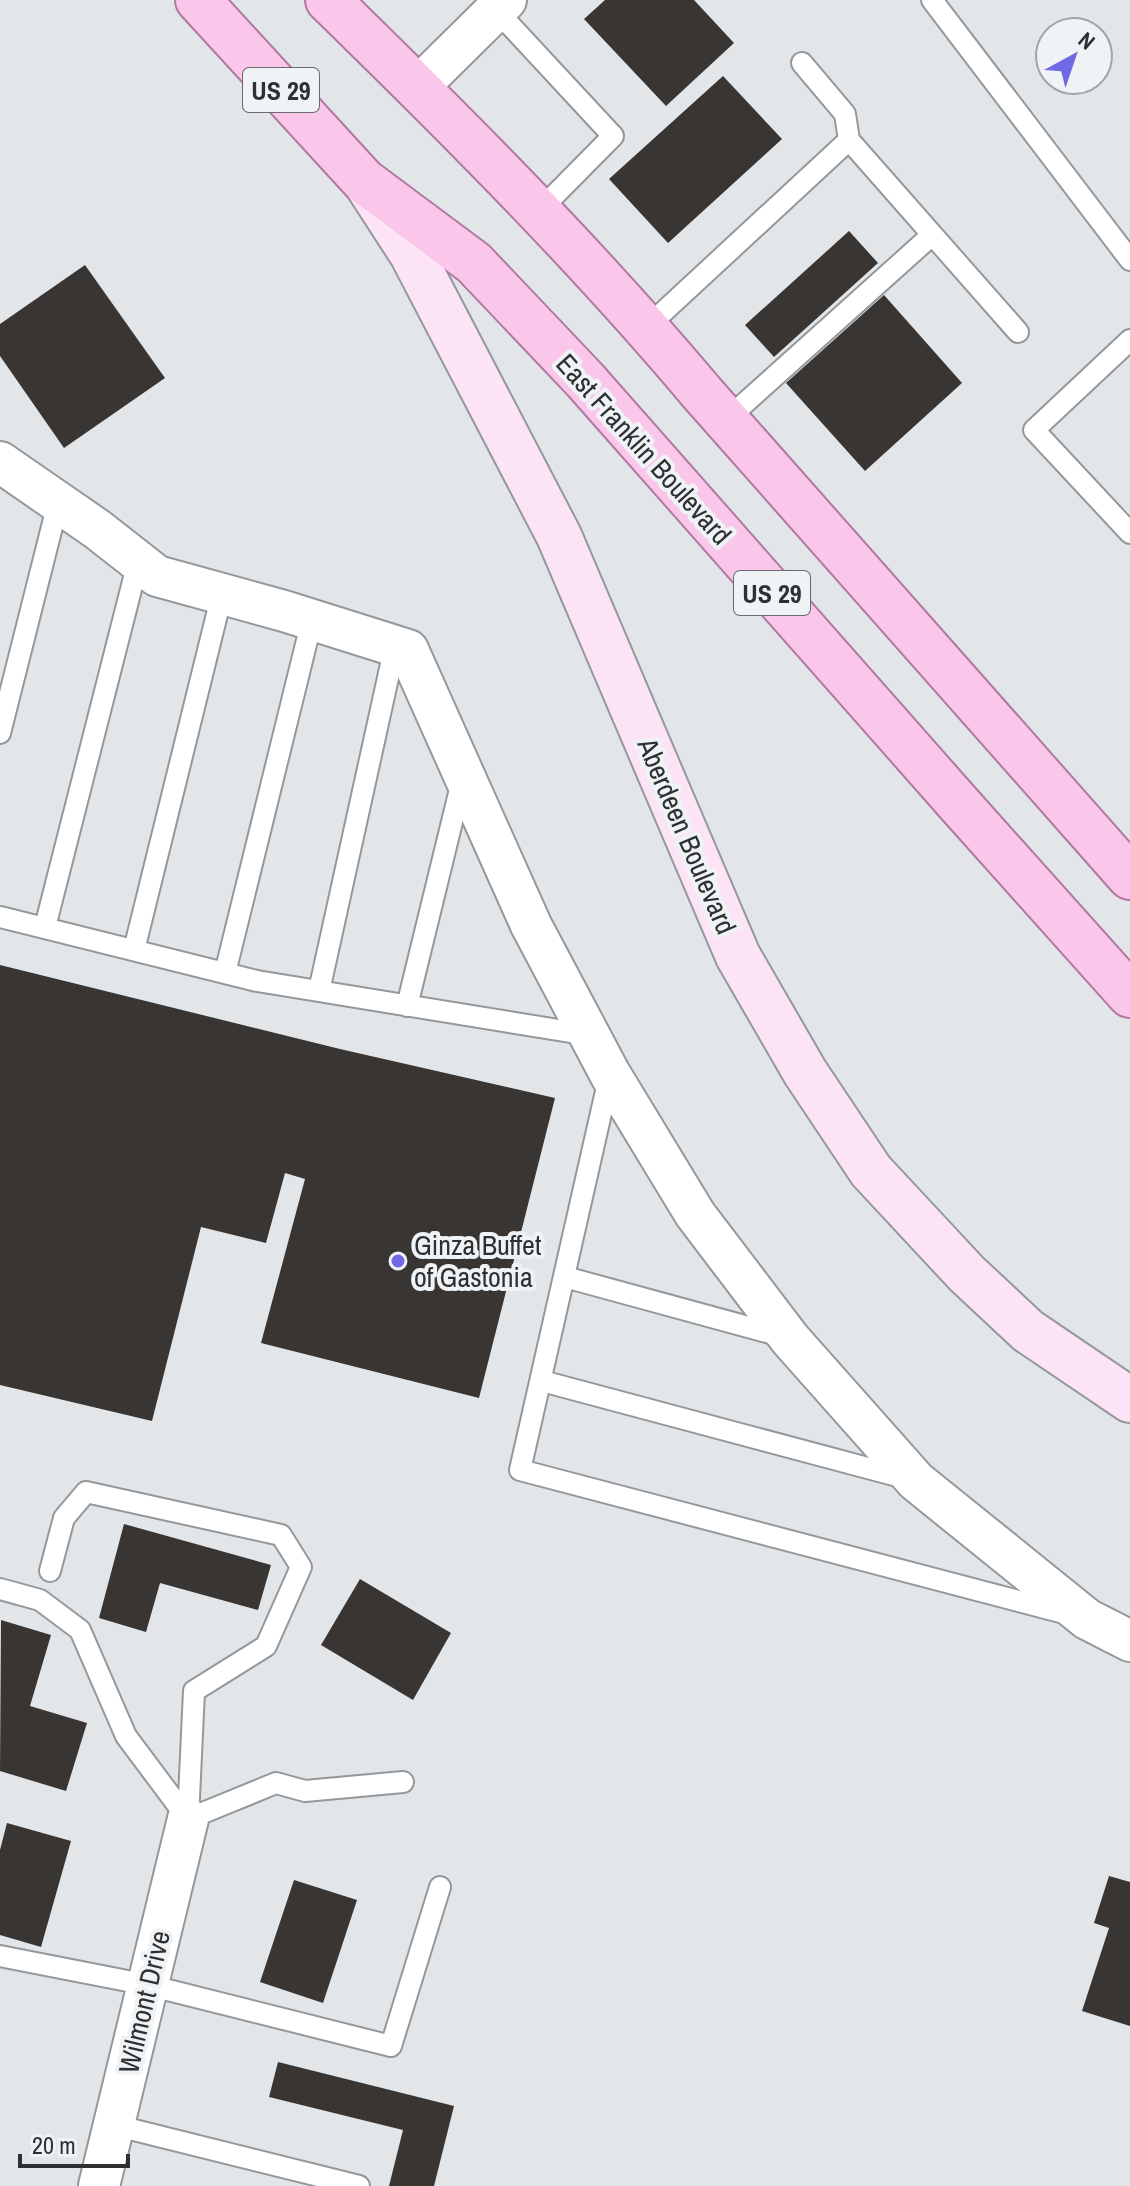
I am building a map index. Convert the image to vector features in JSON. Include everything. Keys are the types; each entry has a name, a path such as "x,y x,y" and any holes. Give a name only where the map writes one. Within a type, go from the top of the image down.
{"main road":[{"name":"East Franklin Boulevard","path":"198,0 364,181 474,263 585,380 1130,995"},
{"name":"US 29","path":"328,0 418,87 647,327 1130,877"},
{"name":"Aberdeen Boulevard","path":"364,181 412,254 559,536 738,956 805,1072 871,1171 967,1274 1028,1331 1130,1400"},
{"path":"1018,750 1130,848"}],"street":[{"path":"418,87 501,5"},
{"path":"0,462 157,576 408,650 531,925 610,1074 695,1214 790,1339 916,1481 1087,1619 1130,1641"},
{"name":"Wilmont Drive","path":"99,2186 188,1819"}],"lane":[{"path":"932,0 1130,260"},
{"path":"501,5 613,136 538,212"},
{"path":"802,63 845,114 849,140 1018,332"},
{"path":"647,327 849,140"},
{"path":"726,420 932,235"},
{"path":"1130,340 1034,430 1130,533"},
{"path":"0,733 58,503"},
{"path":"45,927 138,562"},
{"path":"134,950 222,594"},
{"path":"225,973 312,620"},
{"path":"319,991 395,646"},
{"path":"407,1006 463,775"},
{"path":"0,917 257,981 589,1035"},
{"path":"610,1074 520,1470 1087,1619"},
{"path":"565,1277 790,1339"},
{"path":"542,1381 916,1481"},
{"path":"50,1571 64,1518 86,1492 281,1535 301,1567 266,1646 194,1691 188,1819"},
{"path":"0,1589 40,1600 80,1630 126,1736 188,1819"},
{"path":"188,1819 276,1783 305,1791 403,1782"},
{"path":"0,1956 148,1985 391,2046 440,1887"},
{"path":"114,2125 359,2186"}],"building":[{"path":"605,0 694,0 734,43 666,106 584,19"},
{"path":"723,76 782,139 668,243 609,179"},
{"path":"849,231 878,263 774,357 745,325"},
{"path":"85,265 165,378 64,448 0,356 0,324"},
{"path":"884,295 962,383 865,471 786,383"},
{"path":"0,965 340,1049 555,1098 479,1398 261,1343 305,1179 285,1173 266,1243 201,1227 152,1421 0,1385"},
{"path":"124,1524 271,1565 258,1610 160,1583 146,1632 99,1618"},
{"path":"360,1579 451,1633 413,1700 321,1645"},
{"path":"1,1620 51,1635 30,1706 87,1723 66,1791 0,1771"},
{"path":"7,1823 71,1841 41,1947 0,1935 0,1850"},
{"path":"1109,1876 1130,1882 1130,2026 1082,2011 1109,1928 1094,1923"},
{"path":"294,1880 357,1900 323,2003 260,1982"},
{"path":"278,2062 454,2106 434,2186 389,2186 403,2130 269,2097"}],"place":[{"name":"Ginza Buffet of Gastonia","path":"398,1261"}]}
